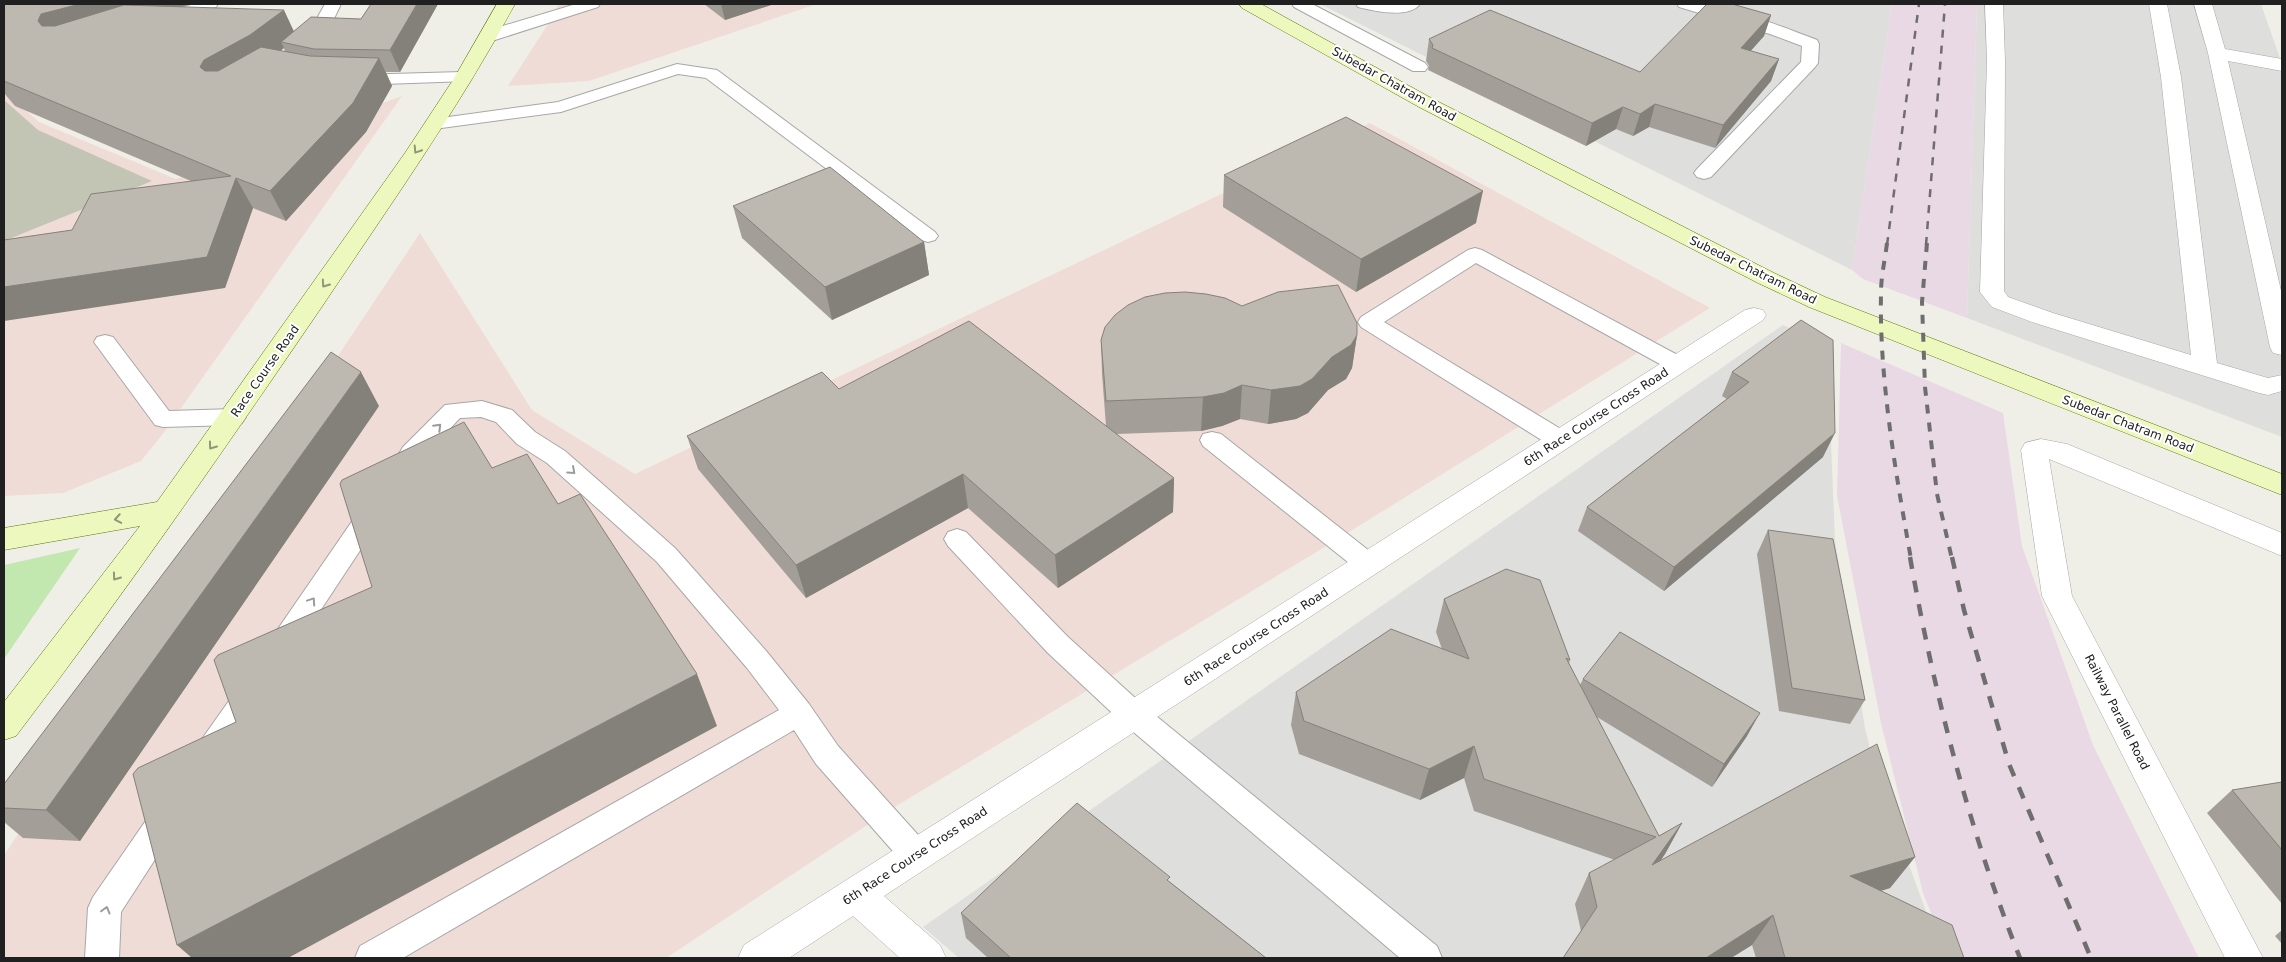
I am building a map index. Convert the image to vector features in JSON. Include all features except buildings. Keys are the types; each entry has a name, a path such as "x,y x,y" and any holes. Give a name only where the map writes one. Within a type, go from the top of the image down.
{"main road":[{"name":"Race Course Road","path":"4,726 52,665 234,417 434,124 489,36 506,4"},
{"name":"Subedar Chatram Road","path":"1248,4 1426,103 1766,278 1817,302 2282,485"},
{"path":"4,539 166,511"}],"street":[{"path":"1994,4 1996,61 1992,292 2000,302 2044,318 2268,387 2282,384"},
{"path":"2158,4 2171,77 2205,367"},
{"path":"2202,4 2217,53 2282,347"},
{"path":"2217,53 2282,65"},
{"name":"6th Race Course Cross Road","path":"757,958 1754,315"},
{"name":"Railway Parallel Road","path":"2244,958 2057,596 2034,450 2041,448 2057,451 2282,545"},
{"path":"856,895 927,958"}],"lane":[{"path":"147,23 210,4"},
{"path":"295,50 318,32 333,4"},
{"path":"489,36 592,4"},
{"path":"1300,4 1419,67"},
{"path":"1364,4 1398,9 1412,4"},
{"path":"1685,4 1776,30 1811,44 1810,63 1704,173"},
{"path":"434,124 561,107 677,69 711,74 928,236"},
{"path":"341,79 462,77"},
{"path":"1560,440 1369,322 1475,254 1677,364"},
{"path":"105,342 163,420 234,417"},
{"path":"102,958 105,908 412,453 453,411 482,408 504,416 526,438 556,456 666,555 757,660 799,713 827,755 917,856"},
{"path":"1212,440 1368,564"},
{"path":"957,539 1058,645 1134,715 1425,958"},
{"path":"372,958 799,713"}],"shaded area":[{"path":"558,4 817,4 589,81 508,86 554,15"},
{"path":"1320,4 1892,4 1852,270"},
{"path":"1892,4 1977,4 1967,318 1863,279 1852,270"},
{"path":"1977,4 2261,4 2282,64 2282,437 1967,318"},
{"path":"4,91 39,122 176,179 402,96 162,435 141,461 63,493 4,496"},
{"path":"4,100 38,130 152,181 4,241"},
{"path":"1370,123 1710,308 1333,542 893,808 666,958 4,958 4,855 420,233 532,410 635,474"},
{"path":"1783,325 1827,345 1835,540 1865,728 1878,780 1943,958 959,958 923,927"},
{"path":"1841,343 2003,413 2022,546 2093,745 2199,958 1949,958 1923,893 1881,723 1837,496"}],"green space":[{"path":"80,548 4,659 4,565"}],"railway":[{"path":"1887,245 1919,4"},
{"path":"1926,245 1945,4"},
{"path":"1887,243 1881,287 1883,359 1894,460 1911,559"},
{"path":"1927,243 1922,302 1925,387 1937,494 1952,559"},
{"path":"1910,557 1930,659 1955,760 1985,860 2020,958"},
{"path":"1952,557 1964,610 2009,764 2091,958"}]}
